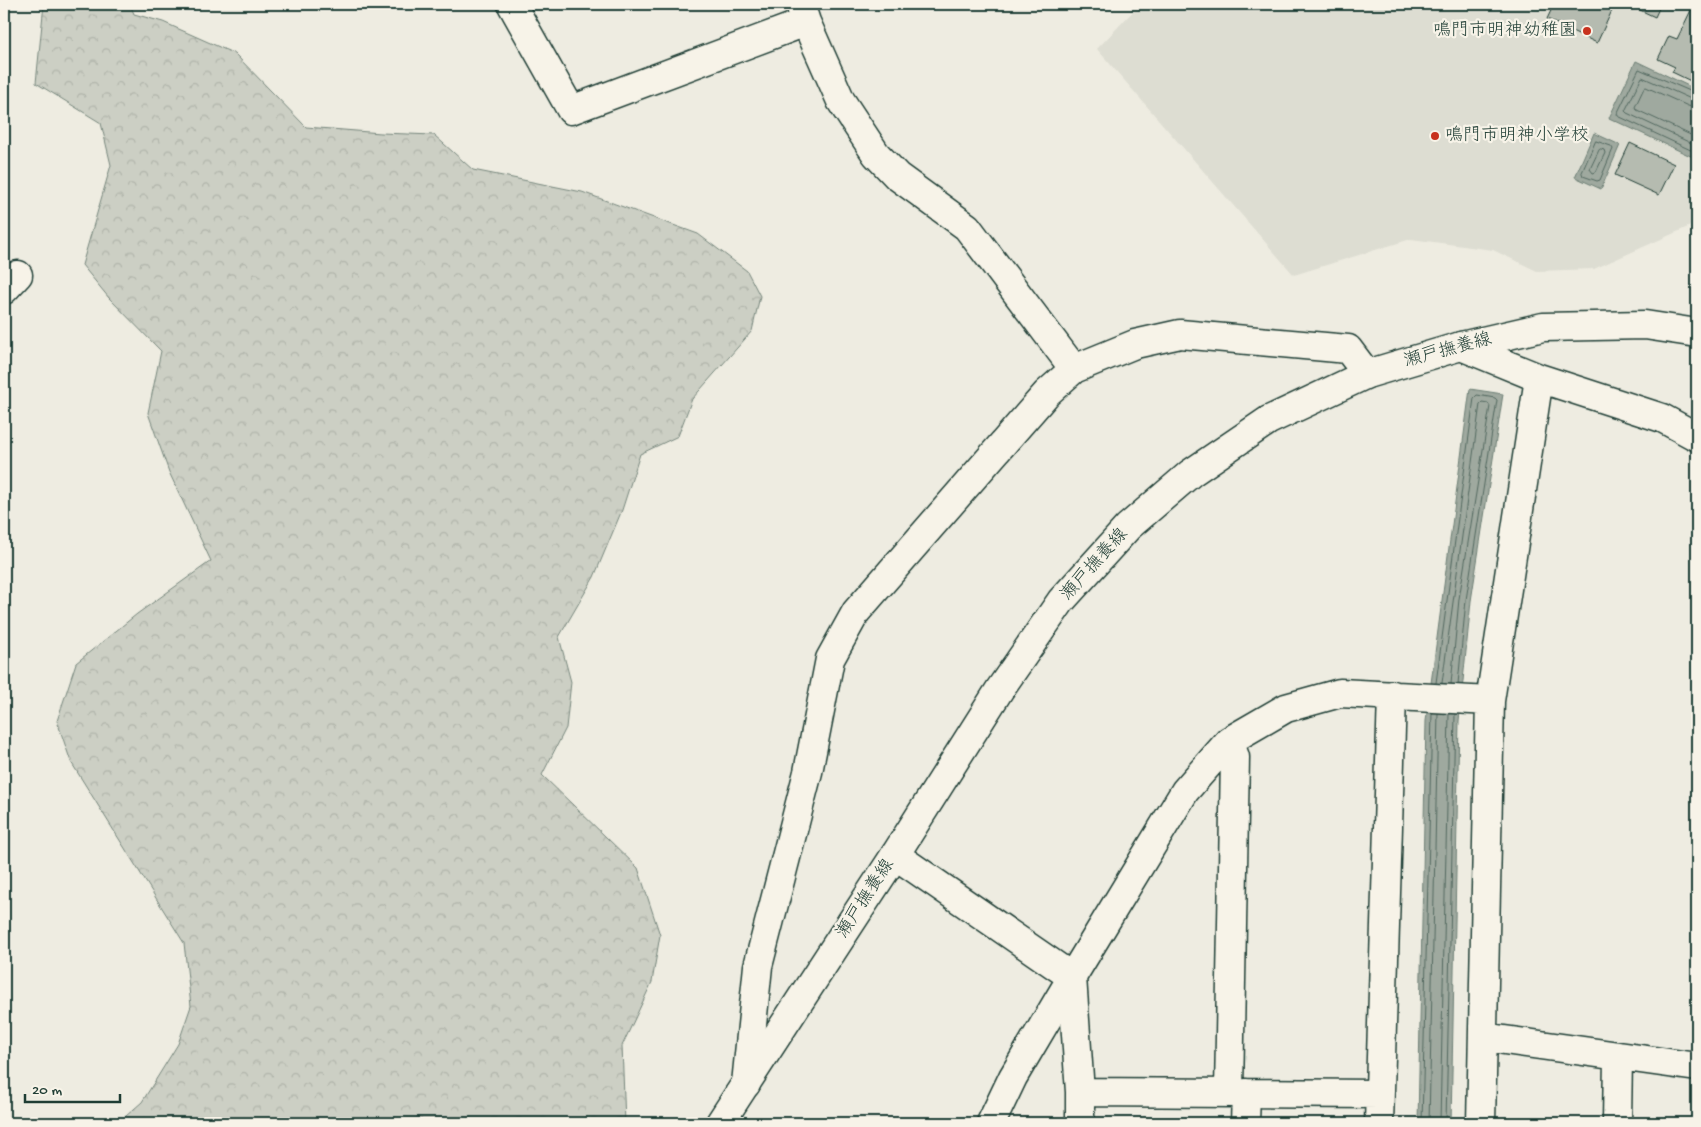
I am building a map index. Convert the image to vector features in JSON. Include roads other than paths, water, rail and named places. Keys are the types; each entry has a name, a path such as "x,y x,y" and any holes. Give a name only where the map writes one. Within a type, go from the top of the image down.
{"street":[{"path":"513,4 571,110 803,13 841,101 876,154 896,176 967,227 1074,369"},
{"name":"瀬戸撫養線","path":"720,1123 1000,689 1062,601 1128,527 1191,473 1269,420 1366,374 1462,346 1543,327 1645,325 1697,333"},
{"path":"746,1084 758,966 808,772 830,659 856,612 908,550 1047,393 1074,369 1135,344 1180,334 1348,349 1366,374"},
{"path":"1462,346 1540,378 1662,418 1697,437"},
{"path":"1481,1123 1483,1036 1482,701 1540,378"},
{"path":"991,1123 1013,1077 1185,791 1229,740 1286,708 1340,693 1482,701"},
{"path":"1378,1123 1405,696"},
{"path":"1229,740 1235,757 1238,1092 1245,1123"},
{"path":"894,855 1072,977"},
{"path":"1072,977 1080,1092 1080,1123"},
{"path":"1483,1036 1697,1067"},
{"path":"1617,1123 1618,1056"},
{"path":"1080,1092 1380,1094"}],"water":[{"path":"1636,61 1697,90 1697,159 1609,118"},
{"path":"1594,133 1620,145 1601,189 1575,177"},
{"path":"1470,389 1503,394 1471,601 1459,721 1451,1123 1418,1123 1426,721"}],"place":[{"name":"鳴門市明神幼稚園","path":"1587,31"},
{"name":"鳴門市明神小学校","path":"1435,136"}]}
